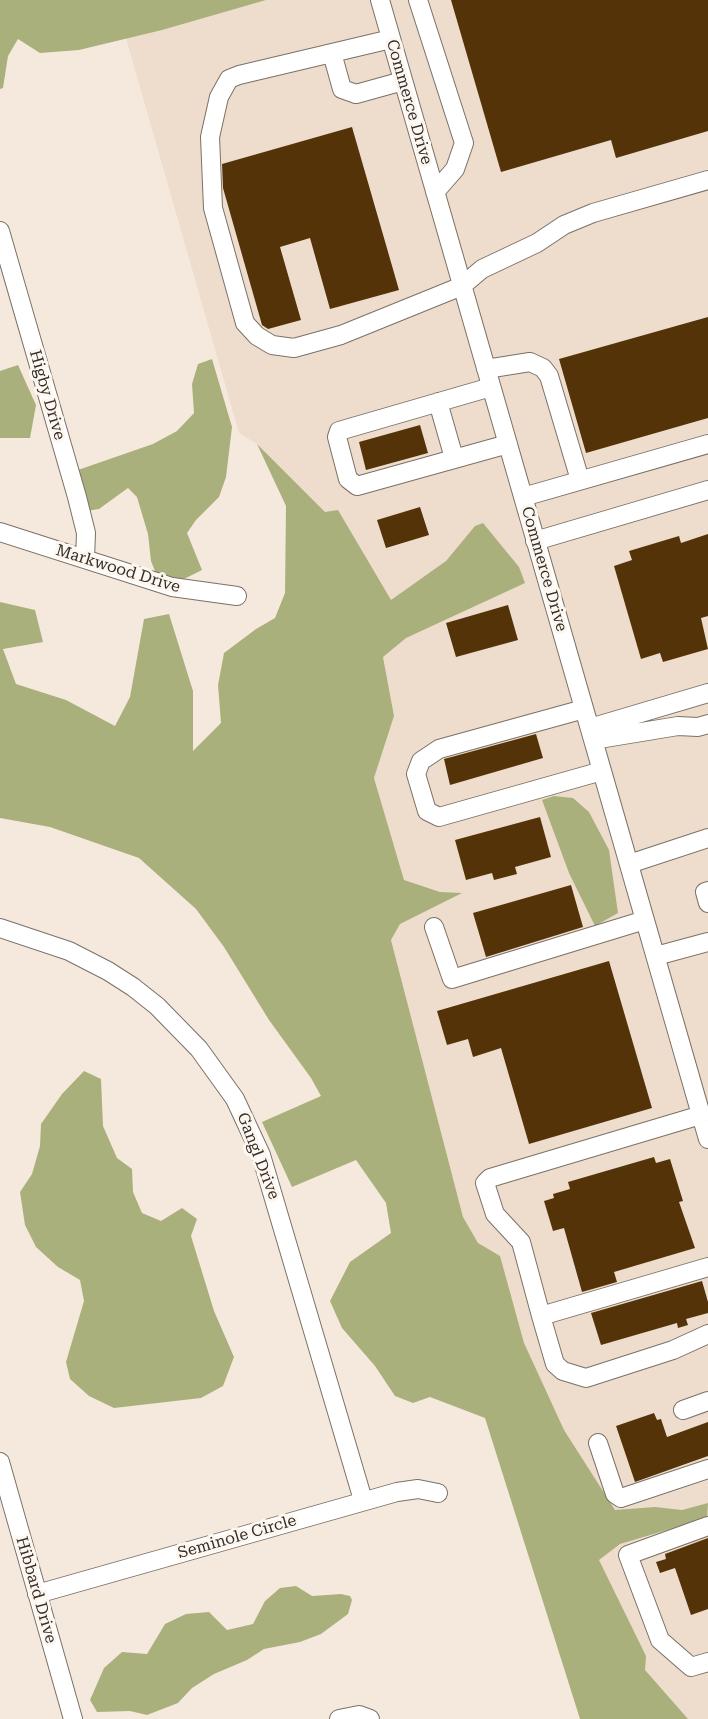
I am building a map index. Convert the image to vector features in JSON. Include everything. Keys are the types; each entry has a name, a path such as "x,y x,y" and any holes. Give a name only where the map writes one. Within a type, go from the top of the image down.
{"street":[{"name":"Commerce Drive","path":"380,0 708,1139"},
{"path":"418,0 464,143 456,169 435,192"},
{"path":"391,39 239,75 229,79 219,97 210,137 213,208 245,322 257,336 272,345 294,348 341,335 462,286 483,269 537,243 564,225 593,213 708,180"},
{"path":"332,53 342,89 356,94 403,81"},
{"name":"Higby Drive","path":"0,231 77,496 86,534 85,560"},
{"path":"508,444 357,486 348,479 337,437 339,431 438,402 530,362 543,368 549,376 580,480"},
{"path":"438,402 454,458"},
{"path":"523,497 708,444"},
{"path":"535,540 708,490"},
{"name":"Markwood Drive","path":"0,532 172,587 237,596"},
{"path":"591,734 708,693"},
{"path":"584,709 439,749 421,761 416,774 427,811 438,817 602,771"},
{"path":"591,734 708,724"},
{"path":"629,864 708,838"},
{"path":"708,891 705,891 708,903"},
{"path":"434,927 452,979 645,920"},
{"name":"Gangl Drive","path":"0,928 69,951 133,987 157,1006 199,1049 235,1099 253,1134 268,1176 363,1500"},
{"path":"656,956 708,942"},
{"path":"701,1115 490,1178 485,1183 495,1214 521,1242 555,1364 563,1371 586,1377 672,1350 708,1334"},
{"path":"541,1316 708,1267"},
{"path":"683,1410 708,1401"},
{"path":"598,1443 615,1494 621,1498 708,1469"},
{"name":"Hibbard Drive","path":"0,1462 73,1719"},
{"name":"Seminole Circle","path":"37,1594 363,1500 418,1489 438,1493"},
{"path":"708,1526 628,1555 660,1640 691,1667 708,1662"},
{"path":"339,1719 359,1715 370,1719"}],"shaded area":[{"path":"115,0 708,0 708,1719 612,1719 463,1217 391,940 400,924 404,880 374,778 394,716 383,657 325,512 257,444 239,433"}],"green space":[{"path":"0,0 266,0 162,30 79,50 40,53 18,39 8,56 3,88 0,89"},
{"path":"212,359 232,427 226,477 219,497 196,520 187,533 202,570 184,579 157,576 151,561 148,534 137,497 128,488 99,509 87,511 75,471 153,444 177,431 194,413 192,384 198,364"},
{"path":"18,365 36,405 30,438 0,438 0,371"},
{"path":"257,444 325,512 338,510 391,600 446,561 475,526 483,523 519,567 525,583 406,638 383,657 394,716 374,778 404,880 440,892 462,893 400,924 391,940 463,1217 478,1243 500,1256 524,1343 564,1430 615,1510 655,1507 682,1510 708,1503 707,1518 620,1544 599,1560 646,1656 645,1670 688,1719 580,1719 485,1418 430,1397 413,1403 395,1396 375,1366 342,1328 330,1301 350,1262 391,1233 386,1203 356,1160 292,1187 262,1122 321,1096 311,1078 269,1020 224,947 196,909 139,858 50,827 0,818 0,602 35,610 43,642 3,649 16,684 66,700 115,726 130,697 144,619 169,614 193,691 193,751 221,723 218,685 224,653 275,618 285,593 286,506"},
{"path":"554,796 573,798 589,812 609,850 618,913 595,926 569,873 542,800"},
{"path":"84,1071 101,1079 103,1126 117,1158 132,1169 133,1192 142,1213 161,1221 182,1208 197,1219 191,1236 214,1311 234,1357 223,1386 201,1398 114,1408 89,1396 70,1379 66,1362 84,1301 80,1280 58,1267 36,1247 25,1225 20,1192 32,1174 40,1146 41,1124 62,1094"},
{"path":"296,1586 312,1596 341,1594 350,1596 352,1600 348,1614 321,1634 300,1642 264,1649 247,1660 214,1674 192,1688 178,1703 147,1715 130,1711 97,1712 90,1700 104,1668 122,1652 147,1654 165,1624 186,1614 209,1612 227,1630 253,1624 265,1601 280,1588"}],"building":[{"path":"451,0 708,0 708,131 616,158 611,140 501,172"},
{"path":"352,127 399,290 330,309 310,238 280,247 301,320 268,329 262,325 223,188 222,164"},
{"path":"708,317 708,418 586,453 559,359"},
{"path":"420,425 428,453 366,470 359,442"},
{"path":"420,507 429,535 386,548 377,520"},
{"path":"708,534 708,616 701,618 708,649 663,662 660,653 641,659 614,566 632,560 629,551 679,536 681,543"},
{"path":"508,605 518,640 456,657 446,623"},
{"path":"536,734 543,758 450,785 444,759"},
{"path":"540,817 551,857 515,867 517,874 494,880 492,873 466,880 455,840"},
{"path":"571,885 583,927 486,957 473,913"},
{"path":"609,961 652,1108 529,1144 501,1048 473,1057 468,1039 447,1045 437,1011"},
{"path":"654,1157 656,1163 670,1159 683,1201 679,1202 695,1248 614,1272 617,1282 582,1292 564,1228 553,1231 544,1201 554,1198 553,1194 570,1189 568,1182"},
{"path":"702,1281 708,1302 708,1313 686,1319 688,1325 678,1328 677,1323 601,1345 591,1313"},
{"path":"654,1413 657,1420 661,1419 667,1437 708,1422 708,1456 635,1482 616,1426"},
{"path":"708,1538 708,1609 691,1615 675,1568 660,1573 656,1562 666,1559 665,1554"}]}
